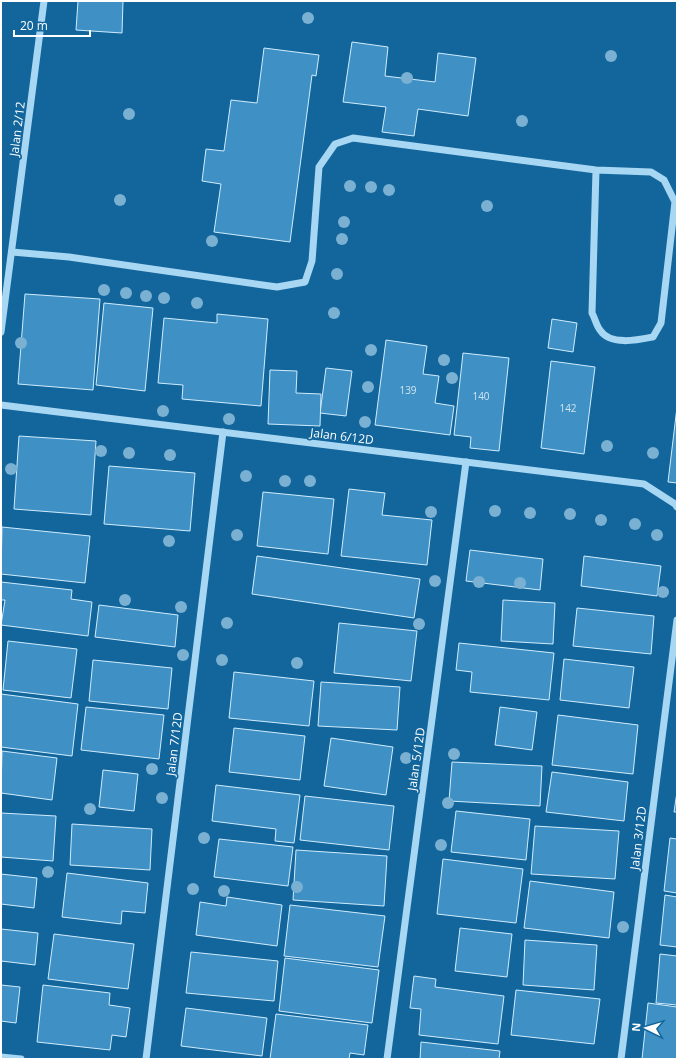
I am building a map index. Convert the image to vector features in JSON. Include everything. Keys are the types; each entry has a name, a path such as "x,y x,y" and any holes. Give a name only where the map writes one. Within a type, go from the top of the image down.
{"street":[{"name":"Jalan 2/12","path":"1,332 44,1"},
{"path":"12,252 69,257 277,287 305,282 312,261 319,167 335,144 353,138 596,170 651,172 664,180 675,202 661,323 653,337 638,340 609,339 600,331 592,313 596,170"},
{"name":"Jalan 6/12D","path":"1,405 644,484 676,506"},
{"name":"Jalan 7/12D","path":"146,1059 223,432"},
{"name":"Jalan 5/12D","path":"387,1059 466,462"},
{"name":"Jalan 3/12D","path":"621,1059 677,620"},
{"path":"1,1056 20,1059"}],"building":[{"path":"78,1 123,1 122,33 76,30"},
{"path":"352,42 388,47 385,76 435,82 438,53 476,58 468,116 418,109 414,136 382,132 386,107 343,102"},
{"path":"264,48 319,55 316,76 312,75 290,242 214,232 221,184 202,181 206,149 224,151 231,100 257,103"},
{"path":"25,294 100,299 93,390 18,384"},
{"path":"104,303 153,308 145,391 96,385"},
{"path":"217,314 268,319 261,406 182,399 183,385 158,383 164,318 217,323"},
{"path":"552,319 577,323 573,352 548,348"},
{"path":"386,340 427,346 423,374 439,376 435,403 454,406 450,435 375,425"},
{"path":"463,353 509,358 499,451 470,448 471,437 454,435"},
{"path":"551,361 595,367 584,454 541,448"},
{"path":"326,368 352,371 346,416 320,413"},
{"path":"270,370 297,371 296,393 321,394 320,426 268,424"},
{"path":"677,407 677,483 668,482"},
{"path":"19,436 96,441 91,515 14,509"},
{"path":"109,466 195,473 190,531 104,524"},
{"path":"349,489 385,493 382,515 432,520 427,565 341,556"},
{"path":"263,492 334,499 328,554 257,546"},
{"path":"2,527 90,536 85,583 1,574"},
{"path":"470,550 543,559 540,590 466,581"},
{"path":"257,556 420,579 414,618 252,594"},
{"path":"584,556 661,566 657,596 581,586"},
{"path":"1,582 72,590 71,599 92,602 88,636 1,625 5,600 1,600"},
{"path":"503,600 555,603 553,644 501,641"},
{"path":"99,605 178,615 175,647 95,637"},
{"path":"577,608 654,616 651,654 573,646"},
{"path":"339,623 417,631 411,681 334,673"},
{"path":"8,641 77,649 71,698 3,690"},
{"path":"459,643 554,653 549,700 470,692 472,672 456,670"},
{"path":"564,659 634,667 629,708 560,700"},
{"path":"93,660 172,668 168,709 89,701"},
{"path":"234,672 314,681 309,726 229,718"},
{"path":"321,682 400,687 397,730 318,726"},
{"path":"1,694 78,704 72,756 1,747"},
{"path":"86,707 164,715 159,759 81,750"},
{"path":"500,707 537,712 532,750 495,745"},
{"path":"558,715 638,725 633,774 552,765"},
{"path":"234,728 305,736 300,780 229,772"},
{"path":"331,738 393,747 386,795 324,786"},
{"path":"2,751 57,758 52,800 1,793"},
{"path":"452,762 542,766 540,806 449,801"},
{"path":"103,770 138,774 134,811 99,807"},
{"path":"552,772 628,782 624,821 546,812"},
{"path":"216,785 300,795 294,843 275,841 276,829 212,821"},
{"path":"677,792 677,812 674,812"},
{"path":"305,796 394,806 389,850 300,840"},
{"path":"456,811 530,819 526,860 451,852"},
{"path":"1,813 56,816 53,861 1,857"},
{"path":"72,824 152,829 150,870 70,865"},
{"path":"535,826 619,831 615,879 531,874"},
{"path":"670,838 677,839 677,893 664,891"},
{"path":"219,839 293,847 288,886 214,877"},
{"path":"296,850 387,856 384,906 293,900"},
{"path":"443,859 523,869 516,923 437,914"},
{"path":"67,873 148,883 145,913 122,911 121,924 62,917"},
{"path":"1,874 37,878 34,908 1,904"},
{"path":"530,881 614,892 609,938 524,928"},
{"path":"665,895 677,897 677,947 660,945"},
{"path":"227,897 282,905 277,946 196,935 200,902 226,906"},
{"path":"290,905 385,916 378,967 284,956"},
{"path":"460,928 512,934 507,977 455,971"},
{"path":"1,929 38,933 35,965 1,961"},
{"path":"54,934 134,944 128,989 48,979"},
{"path":"525,940 597,945 594,990 523,985"},
{"path":"191,952 278,961 274,1001 186,993"},
{"path":"660,954 677,956 677,1005 656,1003"},
{"path":"285,958 379,970 372,1023 279,1011"},
{"path":"414,976 436,979 435,987 504,996 498,1044 419,1035 421,1009 410,1008"},
{"path":"1,985 20,987 16,1023 1,1021"},
{"path":"43,985 110,993 109,1005 130,1008 126,1037 112,1035 110,1050 37,1042"},
{"path":"516,990 600,999 594,1044 511,1035"},
{"path":"648,1003 677,1007 677,1059 642,1059"},
{"path":"186,1008 267,1018 262,1056 181,1046"},
{"path":"276,1014 368,1025 364,1055 350,1053 349,1059 270,1059"},
{"path":"421,1042 500,1051 499,1059 420,1059"}]}
